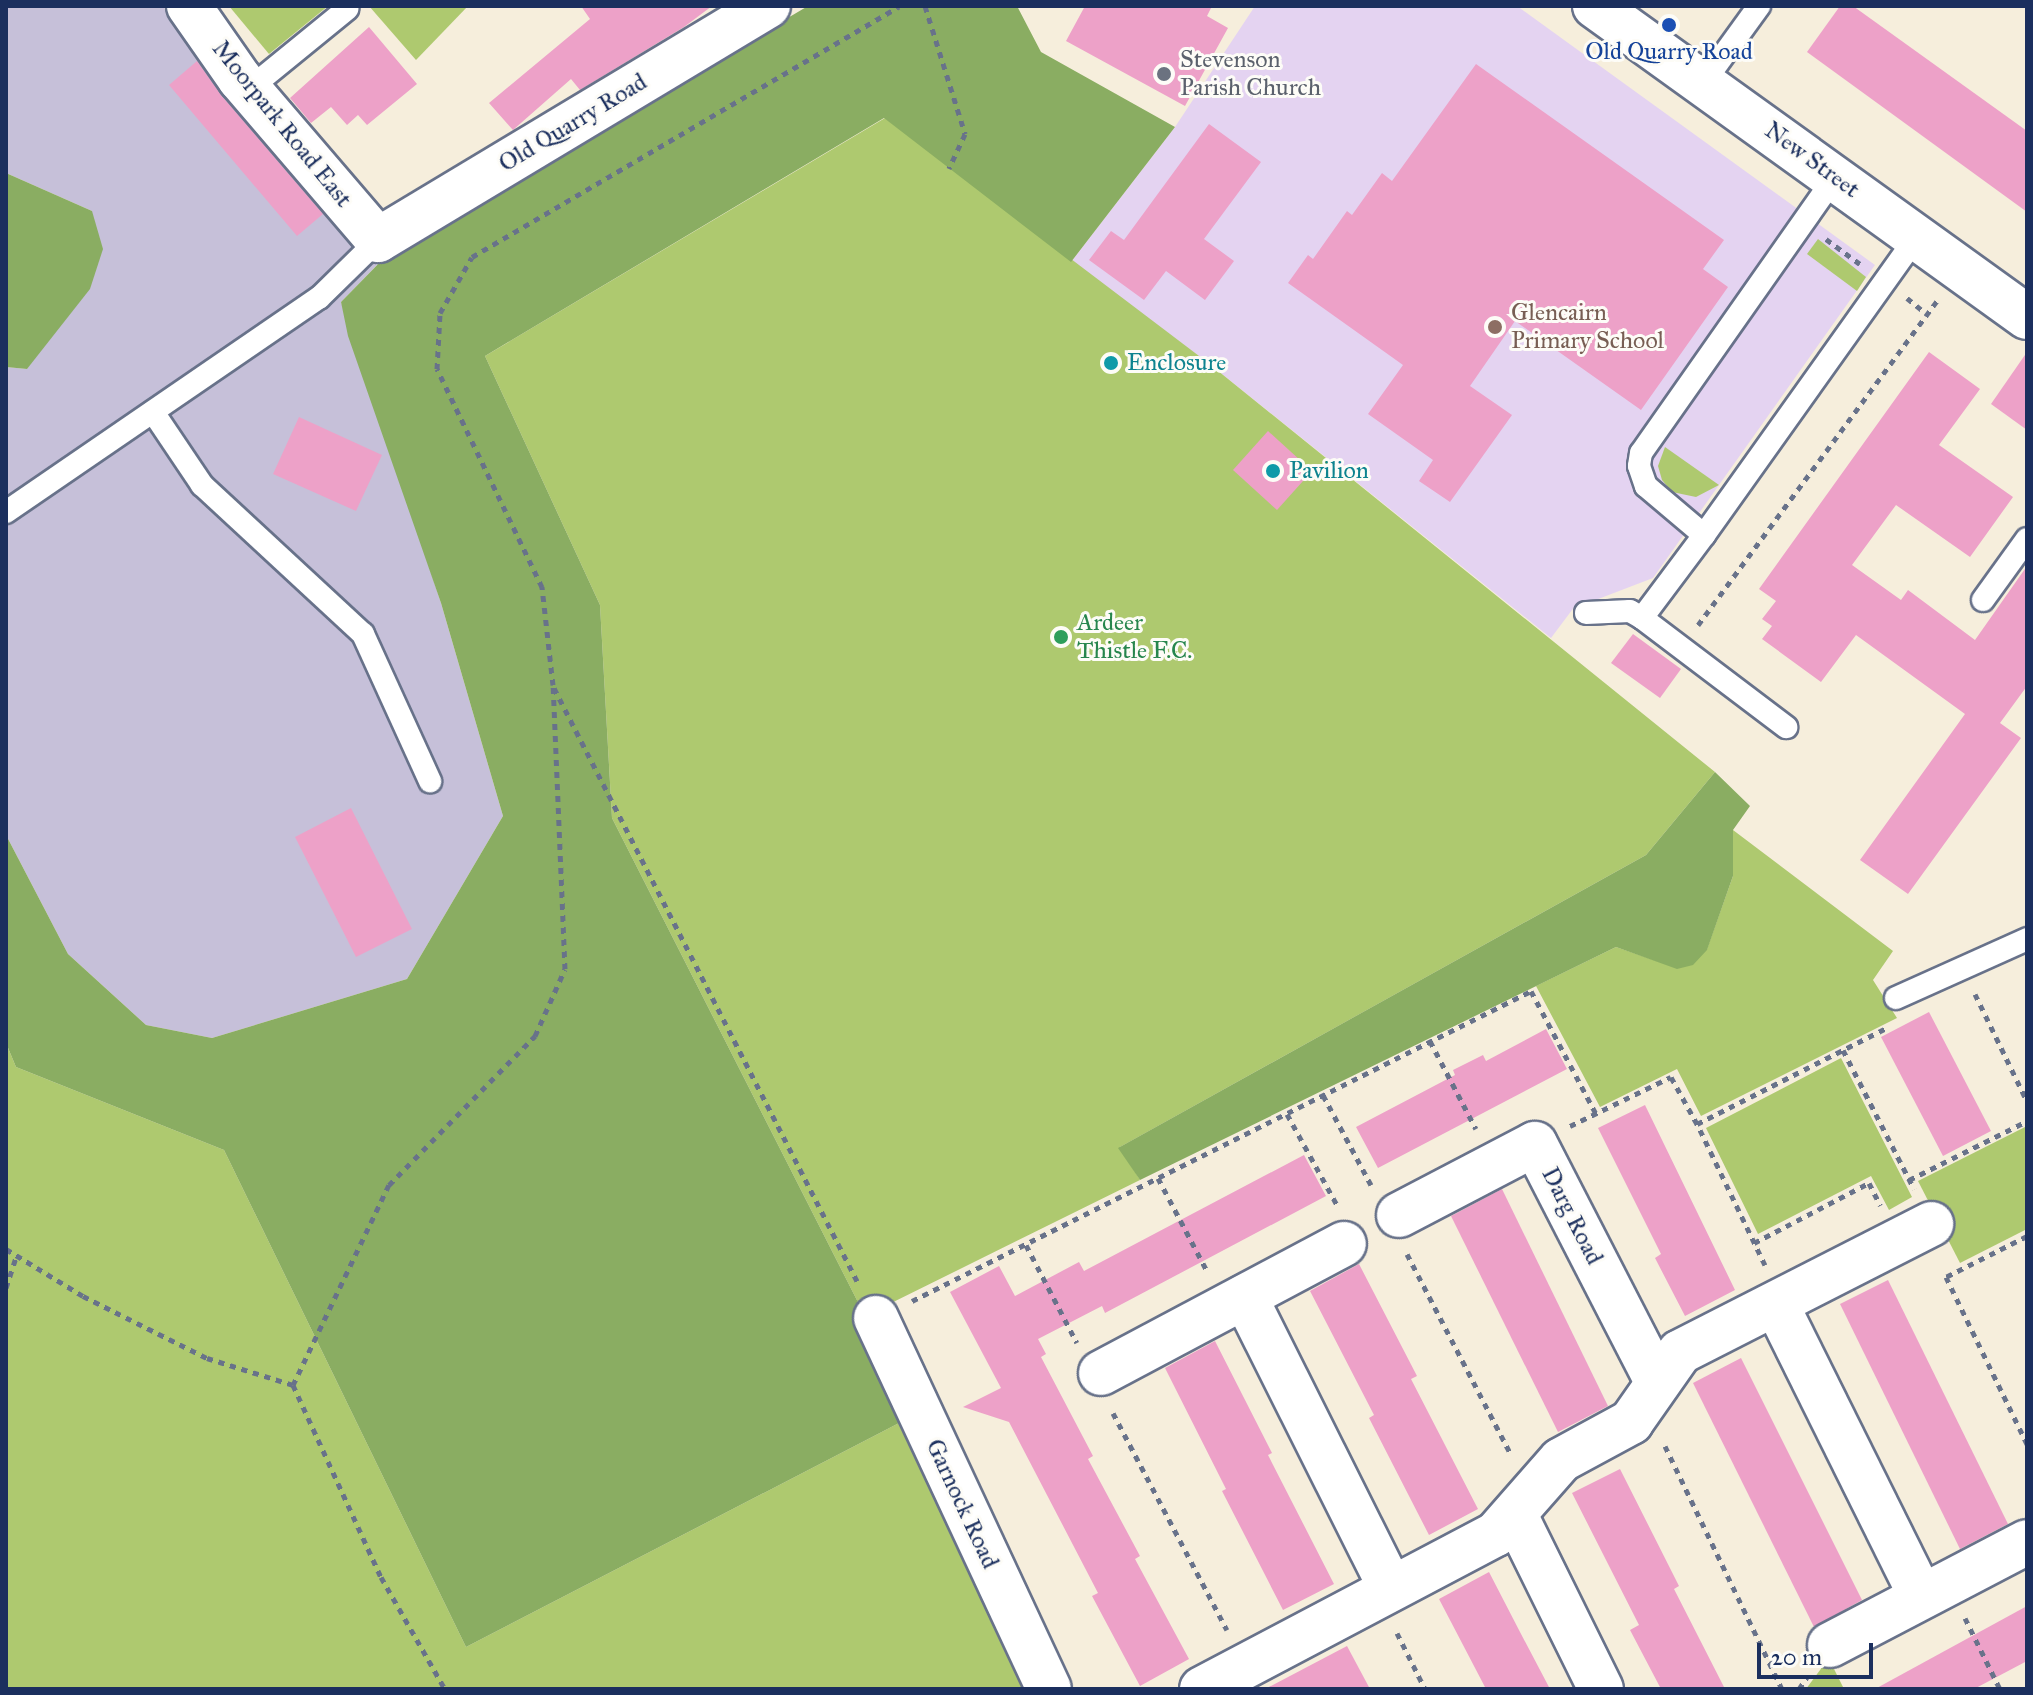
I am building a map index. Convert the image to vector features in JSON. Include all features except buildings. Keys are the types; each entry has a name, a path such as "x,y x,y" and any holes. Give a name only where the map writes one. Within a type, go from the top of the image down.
{"street":[{"name":"Moorpark Road East","path":"189,6 249,89 378,240"},
{"name":"Old Quarry Road","path":"378,240 768,6"},
{"name":"New Street","path":"1595,6 2027,317"},
{"name":"Darg Road","path":"1393,1219 1535,1144 1650,1392"},
{"path":"1229,1680 1496,1534 1561,1460 1631,1422 1680,1352 1776,1304 1926,1213"},
{"path":"1097,1376 1235,1302 1342,1227"},
{"path":"1235,1302 1385,1593"},
{"path":"1776,1304 1934,1590"},
{"name":"Garnock Road","path":"876,1318 1049,1689"},
{"path":"1523,1505 1601,1689"},
{"path":"1830,1645 2027,1542"}],"lane":[{"path":"1704,82 1759,6"},
{"path":"249,89 347,9"},
{"path":"1704,535 1658,500 1646,486 1639,466 1641,453 1835,177"},
{"path":"1642,618 1917,236"},
{"path":"6,512 319,298 378,240"},
{"path":"153,412 202,485 363,634 430,781"},
{"path":"1983,600 2027,539"},
{"path":"1586,613 1630,611 1786,727"},
{"path":"1896,998 2027,939"}],"path":[{"path":"293,1385 389,1185 535,1036 565,969 553,685 542,587 437,369 440,313 472,257 899,6"},
{"path":"925,6 965,134 949,168"},
{"path":"1682,648 1961,268"},
{"path":"553,685 876,1318 1531,991 1596,1114"},
{"path":"1963,968 2027,1101"},
{"path":"1697,1124 1892,1025"},
{"path":"1430,1041 1495,1165"},
{"path":"1843,1050 1955,1272"},
{"path":"1535,1144 1671,1077 1773,1281 1776,1304"},
{"path":"1323,1095 1393,1219 1523,1505"},
{"path":"1287,1114 1342,1227"},
{"path":"1909,1180 2027,1121"},
{"path":"1158,1178 1235,1302"},
{"path":"1754,1243 1869,1183 1887,1219 1926,1213"},
{"path":"2027,1236 1946,1277 2027,1444"},
{"path":"1026,1245 1097,1376 1229,1680"},
{"path":"6,1249 83,1296 207,1358 293,1385 386,1587 445,1689"},
{"path":"6,1288 16,1257"},
{"path":"1650,1392 1782,1689"},
{"path":"1934,1590 2000,1689"},
{"path":"1385,1593 1425,1689"}],"shaded area":[{"path":"6,6 163,6 201,57 379,263 341,302 441,603 503,816 407,979 212,1038 146,1025 68,954 6,835 6,367 27,369 92,211 6,173"},
{"name":"Glencairn Primary School","path":"1255,6 1517,6 1875,265 1653,578 1593,601 1578,602 1551,638 1207,362 1071,262 1175,127"}],"green space":[{"path":"229,6 328,6 269,54"},
{"path":"369,6 468,6 416,60"},
{"path":"808,6 1017,6 1041,52 1175,127 1071,262 884,118 485,356 600,605 612,818 865,1316 901,1422 466,1647 224,1150 16,1067 6,1043 6,835 68,954 146,1025 212,1038 407,979 503,816 441,603 348,336 341,302 386,256"},
{"path":"885,118 1207,362 1715,772 1646,855 1120,1147 1140,1180 865,1316 612,818 600,605 485,356"},
{"path":"6,173 92,211 103,249 90,289 27,369 6,367"},
{"path":"1818,239 1866,277 1857,291 1807,254"},
{"path":"1665,447 1719,485 1696,497 1672,492 1662,480 1658,466"},
{"path":"1715,772 1750,806 1733,830 1733,876 1707,950 1693,965 1677,969 1616,947 1140,1180 1118,1148 1646,855"},
{"path":"1733,830 1893,951 1873,980 1897,1018 1701,1116 1677,1069 1600,1107 1536,986 1616,947 1677,968 1707,949 1733,876"},
{"path":"6,1043 16,1067 224,1150 466,1647 901,1422 1024,1689 6,1689"},
{"path":"1841,1058 1912,1197 1889,1210 1871,1176 1758,1234 1706,1128"},
{"path":"2027,1126 2027,1229 1960,1263 1918,1181"},
{"path":"1831,1663 1844,1689 1806,1689 1823,1666"}],"place":[{"name":"Old Quarry Road","path":"1669,25"},
{"name":"Stevenson Parish Church","path":"1164,74"},
{"name":"Glencairn Primary School","path":"1495,327"},
{"name":"Enclosure","path":"1111,363"},
{"name":"Pavilion","path":"1273,471"},
{"name":"Ardeer Thistle F.C.","path":"1061,637"}]}
